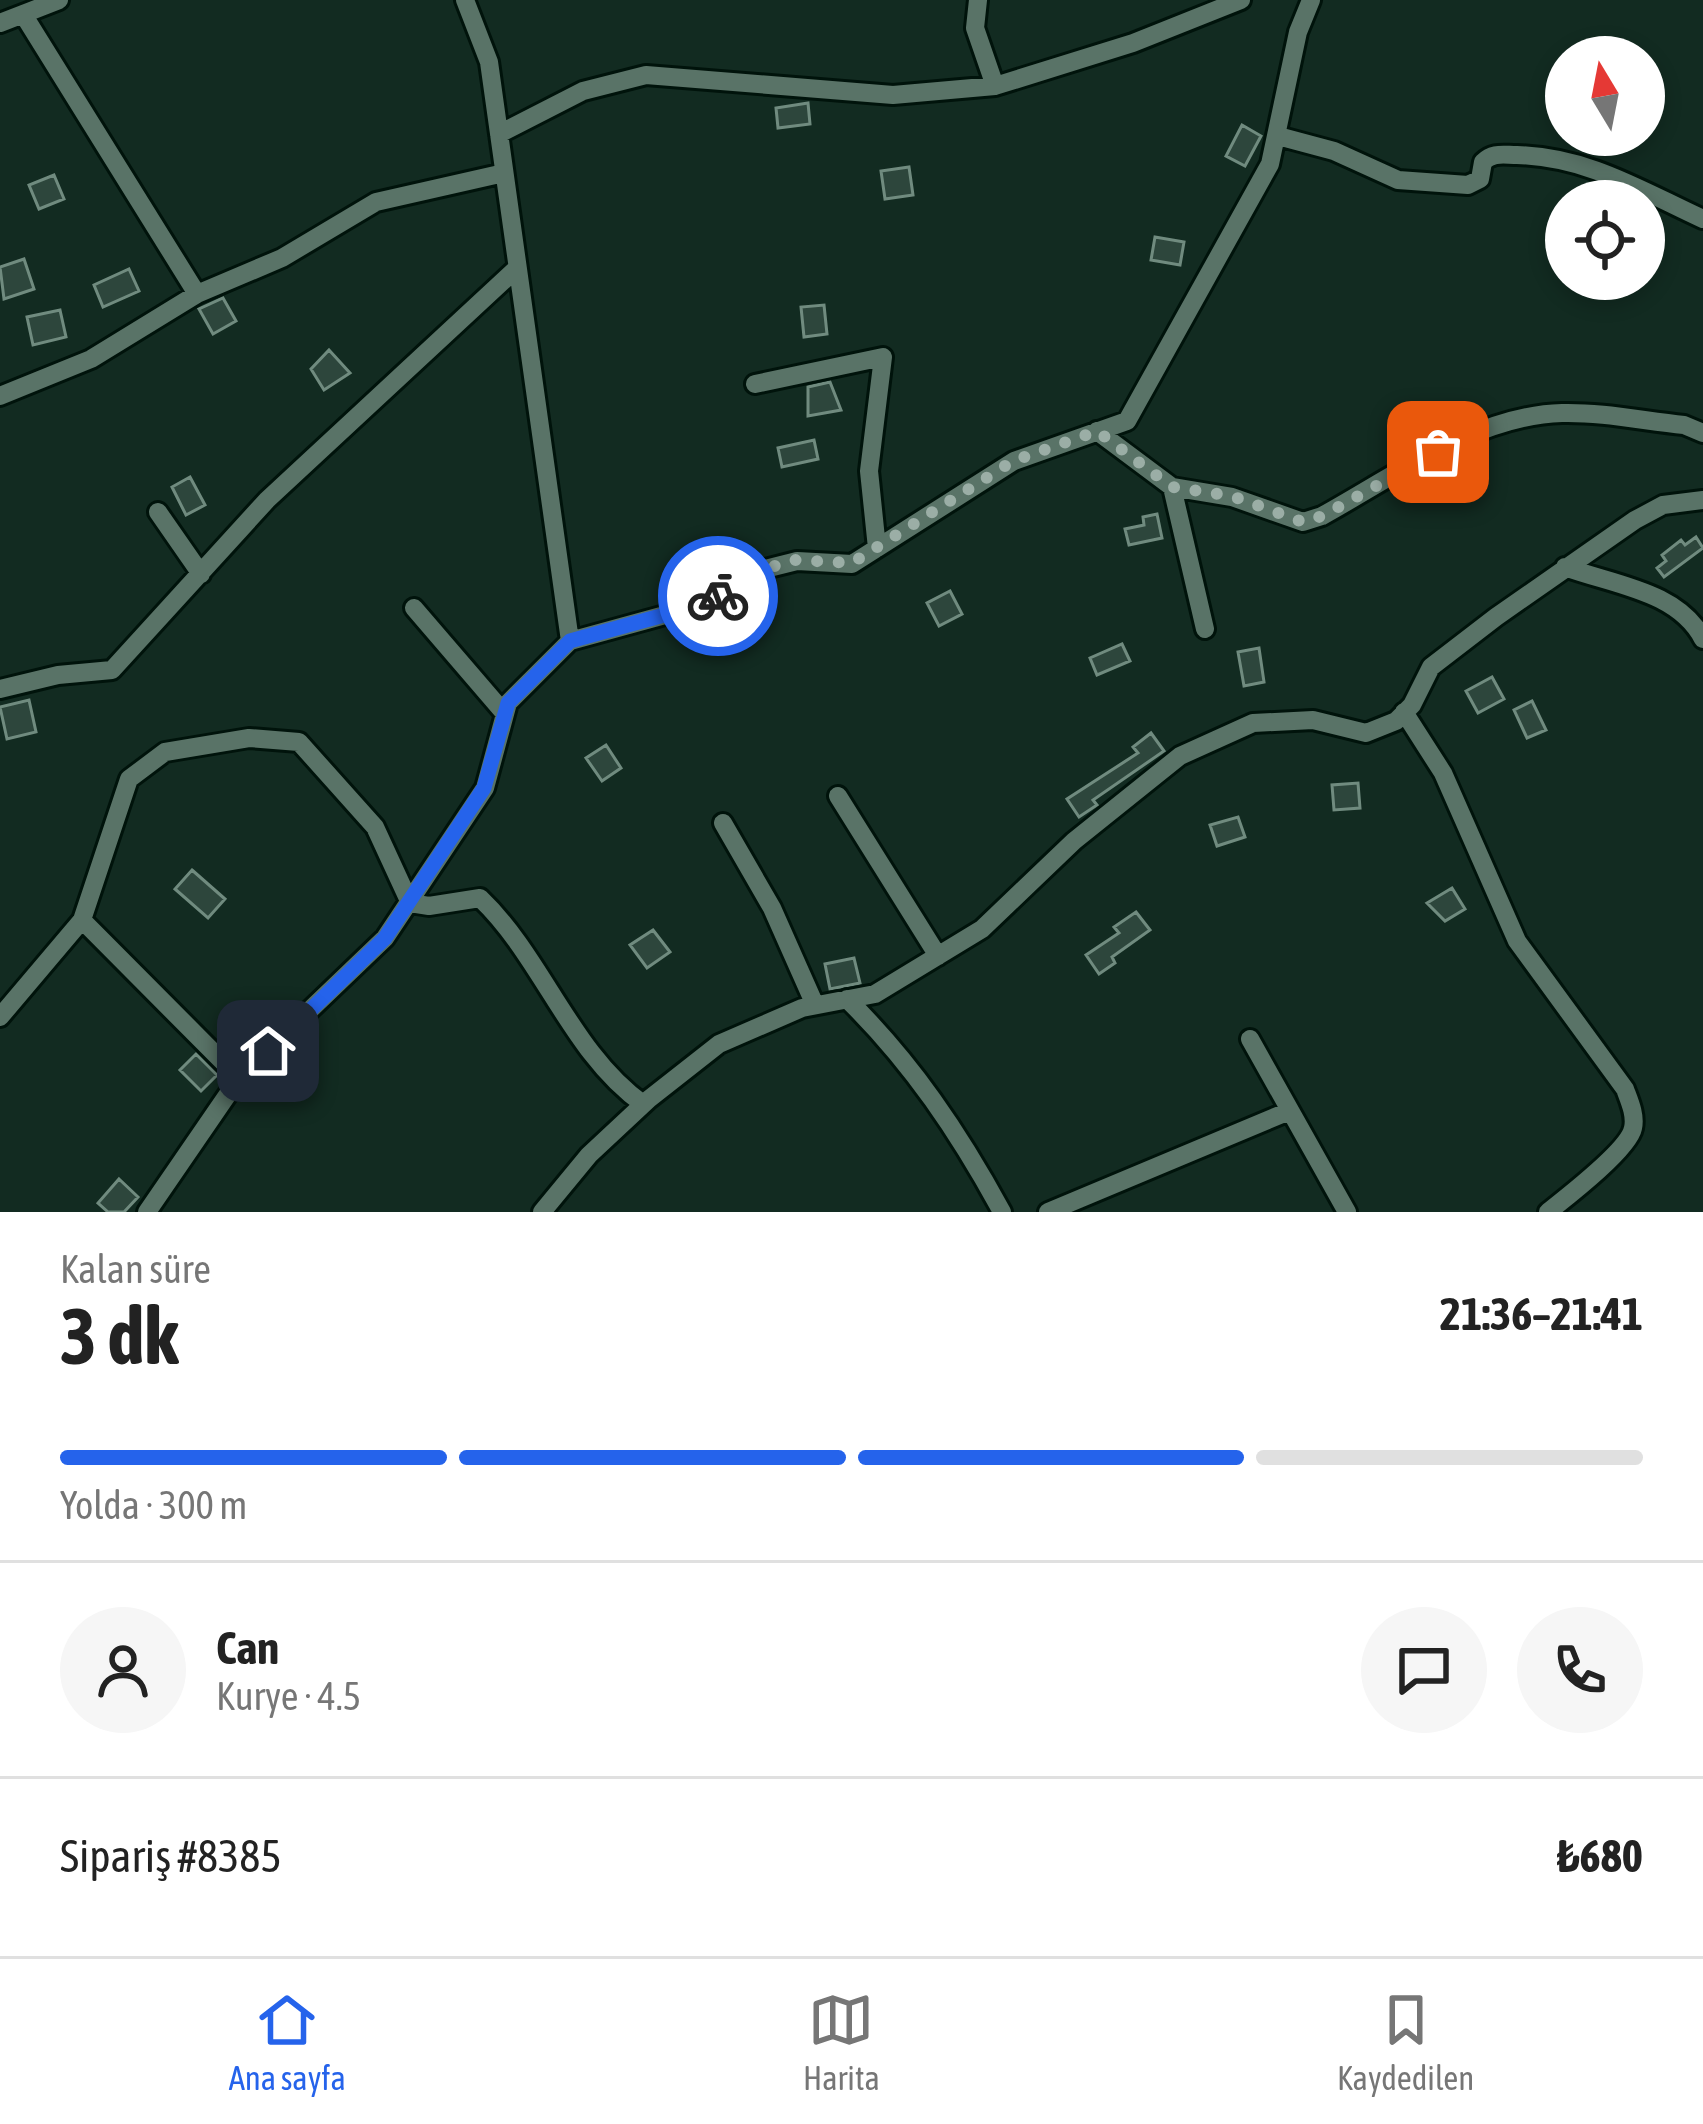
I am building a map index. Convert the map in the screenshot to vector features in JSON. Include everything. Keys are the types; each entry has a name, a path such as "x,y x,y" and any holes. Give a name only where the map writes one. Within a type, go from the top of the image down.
{"street":[{"path":"0,22 58,0"},
{"path":"465,0 488,62 570,641"},
{"path":"978,0 976,28 995,86"},
{"path":"499,134 583,91 646,75 893,95 995,86 1132,44 1241,0"},
{"path":"148,1212 239,1078 385,938 484,788 505,714 529,679 559,657 570,641 704,604 757,571 796,560 852,563 1013,461 1126,421 1270,164 1287,76 1311,0"},
{"path":"23,14 197,294"},
{"path":"1278,136 1334,151 1399,180 1468,185 1480,179 1483,162 1493,154 1556,156 1589,166 1703,218"},
{"path":"0,396 91,359 197,294 282,258 376,202 504,173"},
{"path":"0,689 58,675 112,670 267,500 517,268"},
{"path":"755,384 883,357 869,471 877,548"},
{"path":"1097,431 1172,487 1232,496 1303,522 1438,452 1528,418 1562,413 1684,425 1703,433"},
{"path":"1172,487 1205,629"},
{"path":"542,1212 589,1155 718,1044 815,1005 875,994 982,929 1074,841 1180,756 1253,723 1313,720 1366,733 1396,721 1431,667 1565,567 1663,505 1703,500"},
{"path":"158,512 201,574"},
{"path":"1565,567 1654,596 1691,617 1703,640"},
{"path":"414,608 505,714"},
{"path":"1404,712 1443,773 1517,941 1625,1088 1631,1105 1634,1129 1625,1145 1548,1212"},
{"path":"0,1016 82,920 129,779 165,752 249,739 299,742 375,826 410,903"},
{"path":"838,796 938,956"},
{"path":"723,823 772,908 815,1005"},
{"path":"410,903 430,906 480,898 537,969 613,1082 643,1104"},
{"path":"82,920 239,1078"},
{"path":"848,999 886,1037 952,1123 1002,1212"},
{"path":"1250,1039 1347,1212"},
{"path":"1048,1212 1287,1112"}],"building":[{"path":"808,103 810,124 778,128 776,108"},
{"path":"1242,125 1261,136 1245,166 1226,156"},
{"path":"909,167 913,195 885,199 881,171"},
{"path":"54,175 64,199 39,209 29,185"},
{"path":"1155,237 1184,242 1180,265 1151,260"},
{"path":"24,259 34,289 4,299 0,267"},
{"path":"129,269 139,291 103,307 94,285"},
{"path":"223,298 236,321 213,334 199,309"},
{"path":"824,305 827,334 804,337 801,307"},
{"path":"60,310 66,337 33,345 27,317"},
{"path":"329,350 350,373 324,390 311,369"},
{"path":"830,382 841,410 808,416 808,387"},
{"path":"814,440 818,459 782,467 778,448"},
{"path":"190,477 205,505 186,515 172,487"},
{"path":"1157,514 1162,538 1129,545 1125,529 1144,525 1143,517"},
{"path":"1696,537 1703,548 1664,577 1657,568 1666,561 1662,555 1681,540 1685,545"},
{"path":"950,591 962,614 939,626 927,603"},
{"path":"1122,644 1130,661 1097,675 1090,658"},
{"path":"1259,648 1264,682 1244,686 1238,652"},
{"path":"1492,677 1504,699 1478,713 1466,691"},
{"path":"29,700 36,732 7,739 0,707"},
{"path":"1532,701 1546,730 1527,738 1514,710"},
{"path":"1151,733 1164,751 1093,800 1097,805 1079,817 1067,799 1138,753 1133,747"},
{"path":"606,745 621,768 602,781 586,758"},
{"path":"1358,783 1360,808 1334,810 1332,785"},
{"path":"1238,817 1245,837 1217,846 1210,825"},
{"path":"192,870 225,899 208,918 175,889"},
{"path":"1452,888 1465,909 1445,921 1427,903"},
{"path":"1136,912 1150,930 1112,957 1115,963 1099,974 1086,955 1119,933 1114,927"},
{"path":"653,930 670,952 647,968 630,945"},
{"path":"854,958 860,983 830,989 825,964"},
{"path":"196,1054 217,1075 201,1091 180,1070"},
{"path":"119,1179 138,1197 124,1212 108,1212 98,1203"}],"way so far":[{"path":"718,596 757,571 796,560 852,563 1013,461 1097,431 1172,487 1232,496 1303,522 1438,452"}],"route":[{"path":"268,1051 385,938 410,903 484,788 508,703 529,679 559,657 570,641 632,626 718,596"}]}
